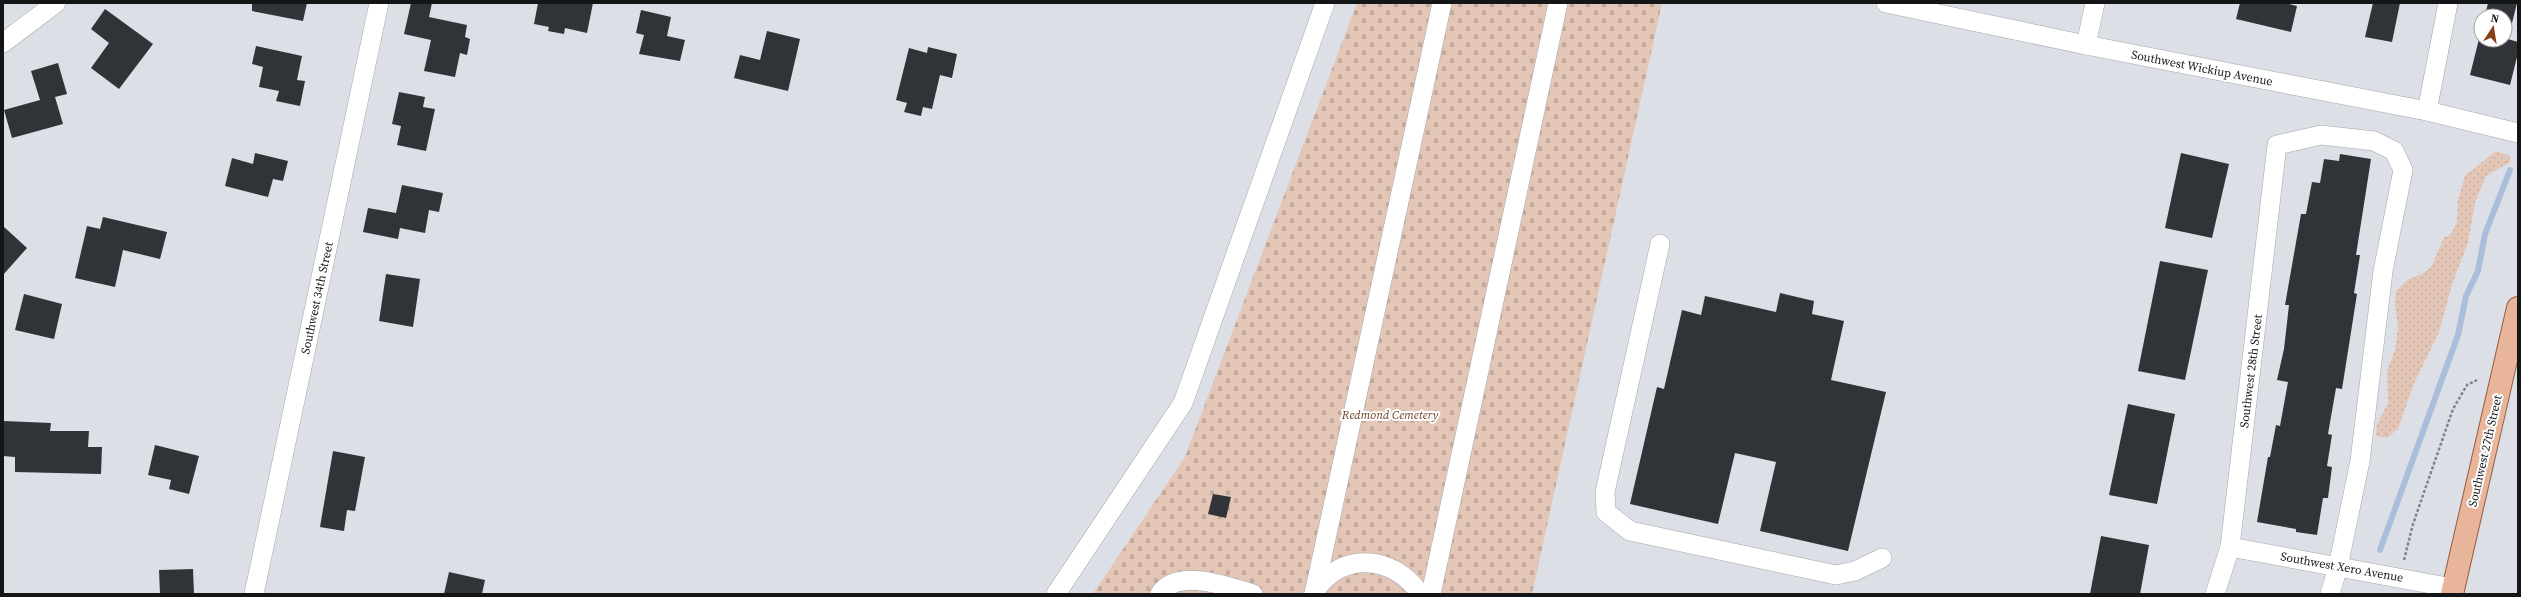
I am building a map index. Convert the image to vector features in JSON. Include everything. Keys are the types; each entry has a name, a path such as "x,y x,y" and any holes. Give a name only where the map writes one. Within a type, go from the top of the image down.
{"main road":[{"name":"Southwest 27th Street","path":"2453,591 2518,308"}],"street":[{"path":"3,43 56,3"},
{"name":"Southwest 34th Street","path":"254,594 379,3"},
{"path":"1056,594 1182,403 1324,3"},
{"path":"1314,593 1442,3"},
{"path":"1431,594 1558,3"},
{"name":"Southwest Wickiup Avenue","path":"1886,3 2086,46 2427,111 2518,133"},
{"path":"2086,46 2095,3"},
{"path":"2427,111 2448,3"},
{"name":"Southwest 28th Street","path":"2215,594 2230,547 2277,145 2321,136 2374,141 2394,151 2403,170 2382,271 2360,461 2338,567"},
{"path":"1660,244 1605,492 1606,512 1630,531 1836,575 1855,571 1882,558"},
{"name":"Southwest Xero Avenue","path":"2230,547 2402,579 2453,591"},
{"path":"1314,593 1328,576 1340,568 1366,562 1393,568 1404,575 1420,594"},
{"path":"2330,594 2338,567"},
{"path":"1160,594 1177,582 1200,580 1252,594"}],"path":[{"path":"2402,579 2409,539 2453,409 2467,386 2477,380"}],"green space":[{"name":"Redmond Cemetery","path":"1357,3 1662,3 1532,594 1093,594 1185,457"},
{"path":"2496,151 2510,156 2510,162 2486,176 2475,202 2468,243 2453,281 2439,332 2414,383 2398,429 2387,438 2376,436 2377,424 2388,403 2387,371 2395,350 2398,327 2395,303 2396,291 2407,280 2422,274 2431,267 2444,238 2450,235 2457,223 2458,199 2465,176"}],"building":[{"path":"252,3 307,3 303,21 252,11"},
{"path":"411,3 432,3 429,17 467,25 465,37 470,39 467,55 460,53 455,77 424,71 431,40 404,34"},
{"path":"538,3 593,3 587,33 565,28 564,34 548,31 549,27 534,24"},
{"path":"2240,3 2285,3 2297,6 2291,32 2236,19"},
{"path":"2373,3 2400,3 2392,42 2365,37"},
{"path":"2488,3 2517,3 2513,19 2513,8 2487,8"},
{"path":"105,9 153,44 119,89 91,68 109,43 91,29"},
{"path":"641,10 671,17 667,36 685,40 680,61 639,54 644,35 636,33"},
{"path":"767,31 800,39 788,91 734,78 740,55 760,60"},
{"path":"2513,40 2518,42 2518,53 2510,85 2470,75 2477,48 2513,48"},
{"path":"256,46 302,56 297,80 305,81 300,106 276,101 279,91 259,87 263,67 252,64"},
{"path":"928,47 957,54 952,78 940,75 932,109 923,107 921,116 904,112 907,103 896,100 909,48 927,53"},
{"path":"58,63 67,94 55,97 63,124 12,138 4,110 40,100 31,71"},
{"path":"399,92 425,97 423,107 435,109 426,151 397,145 401,126 392,124"},
{"path":"255,153 288,161 283,181 273,179 268,197 225,186 232,158 253,164"},
{"path":"2181,153 2229,164 2212,238 2165,228"},
{"path":"2340,154 2371,159 2356,255 2360,255 2354,293 2357,294 2342,389 2336,388 2328,434 2332,435 2327,466 2332,467 2328,498 2323,498 2317,535 2296,532 2296,529 2257,522 2268,457 2270,457 2276,425 2280,426 2288,382 2277,380 2284,349 2289,305 2285,305 2301,214 2306,214 2312,182 2320,183 2324,159 2339,161"},
{"path":"402,185 443,193 439,212 429,210 425,233 400,228 398,239 363,232 368,208 396,213"},
{"path":"103,217 167,232 160,259 123,250 115,287 75,278 87,226 100,229"},
{"path":"3,226 27,248 3,275"},
{"path":"2160,261 2208,270 2185,380 2138,371"},
{"path":"386,274 420,279 413,327 379,321"},
{"path":"1780,293 1814,301 1812,314 1844,321 1831,380 1886,392 1848,551 1760,531 1776,462 1735,453 1718,524 1630,504 1657,387 1664,389 1682,310 1701,315 1705,296 1776,312"},
{"path":"24,294 62,304 54,339 15,330"},
{"path":"2128,404 2175,414 2157,504 2109,495"},
{"path":"3,421 51,423 50,431 89,431 88,447 102,447 101,474 15,472 15,457 3,456"},
{"path":"155,445 199,456 189,494 169,489 171,480 148,475"},
{"path":"333,451 365,457 355,511 347,510 344,531 320,527"},
{"path":"1213,494 1231,497 1226,518 1208,514"},
{"path":"2101,536 2149,545 2140,594 2090,594"},
{"path":"193,569 194,594 160,594 159,570"},
{"path":"449,572 485,580 482,594 444,594"}],"waterway":[{"path":"2380,550 2458,335 2466,296 2478,271 2485,234 2510,170"}]}
